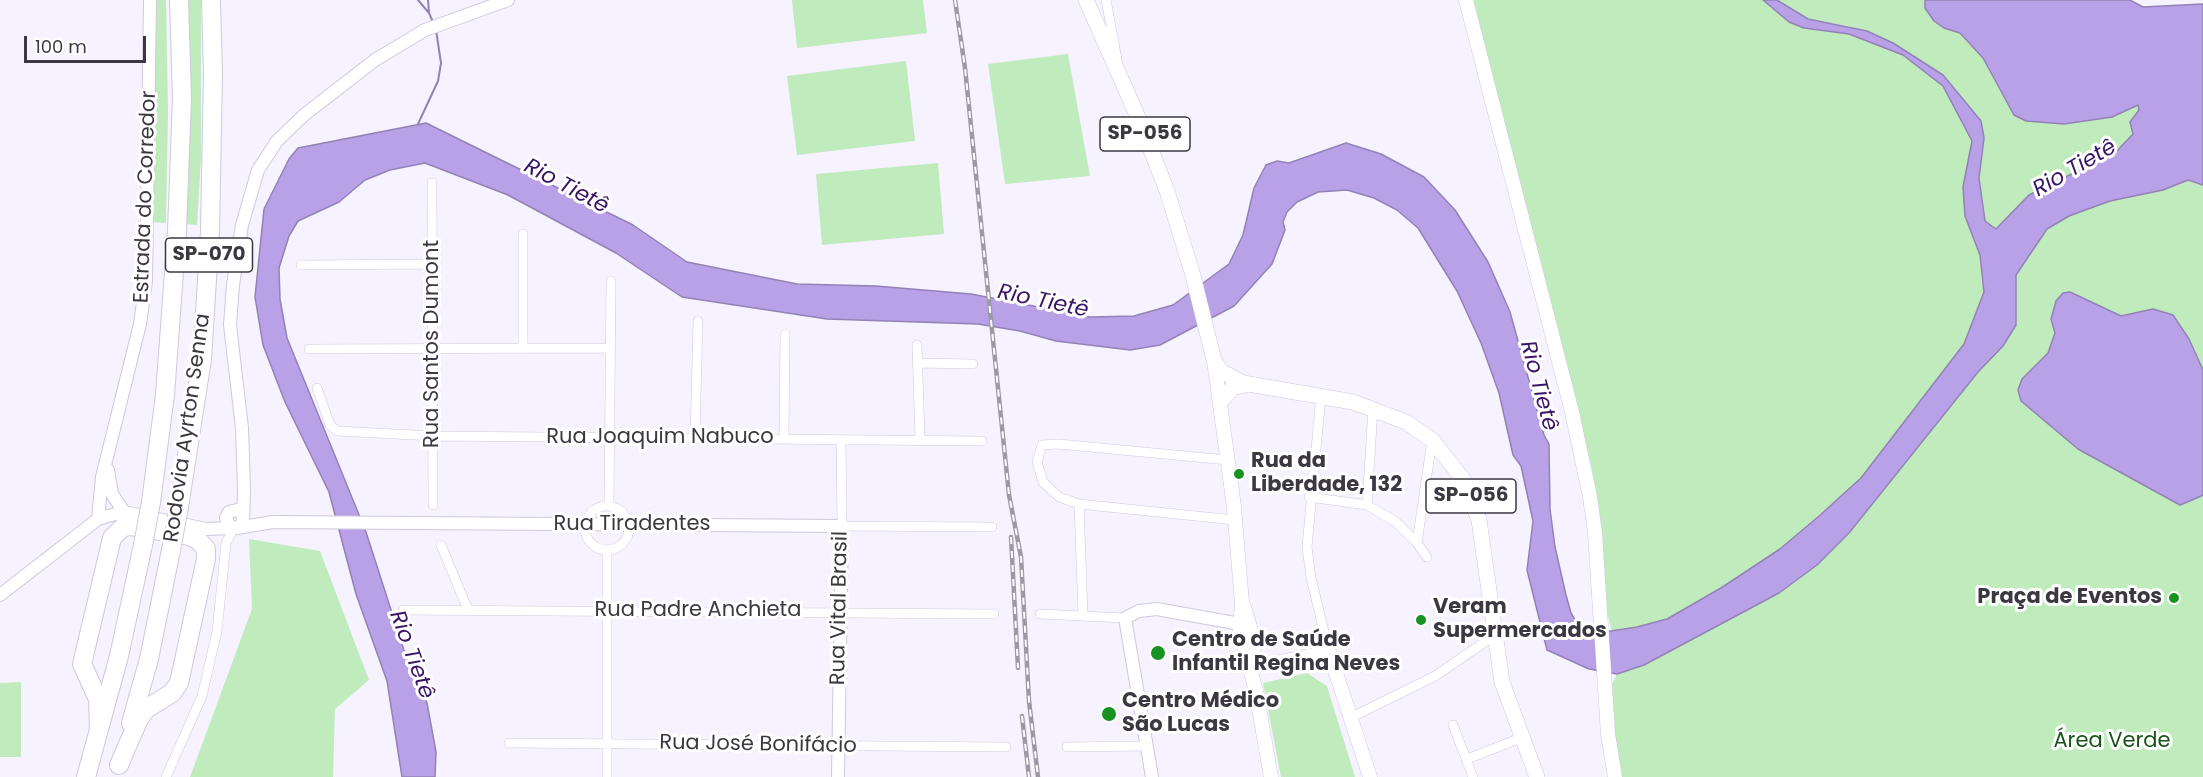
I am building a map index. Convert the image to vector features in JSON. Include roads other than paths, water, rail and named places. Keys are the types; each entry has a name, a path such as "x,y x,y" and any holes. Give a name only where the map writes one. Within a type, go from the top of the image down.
{"highway":[{"name":"Rodovia Ayrton Senna","path":"86,777 119,656 143,545 165,395 177,231 182,98 179,0"},
{"name":"Rodovia Ayrton Senna","path":"118,771 149,659 179,507 202,359 210,232 213,75 211,0"},
{"path":"99,730 98,699 86,675 82,659 109,550 117,531 130,526 189,536 204,545 206,559 179,683 172,693 146,709 139,719 118,771"},
{"path":"86,675 96,677 107,673 119,656"},
{"path":"149,659 152,690 164,697"}],"main road":[{"name":"SP-056","path":"1086,0 1156,161 1192,272 1211,348 1224,374 1249,384 1321,395 1373,408 1406,422 1432,440 1462,479 1479,520 1502,682 1537,777"},
{"path":"1466,0 1572,412 1594,524 1608,734 1615,777"},
{"path":"1211,348 1235,520 1242,603 1240,624 1256,691 1271,777"},
{"path":"1224,374 1224,434"},
{"path":"1224,398 1232,388 1249,384"},
{"path":"1242,603 1250,627 1253,651"},
{"path":"1240,624 1246,630 1256,661 1265,665 1329,652 1370,777"},
{"path":"1256,691 1258,676 1265,665"},
{"path":"1605,777 1608,734"}],"street":[{"name":"Estrada do Corredor","path":"98,519 106,463 140,324 146,281 150,0"},
{"path":"166,777 202,696 217,632 226,543 234,528 227,524 235,514 244,477 242,429 230,325 242,225 258,170 277,141 304,115 375,60 425,30 508,0"},
{"path":"1106,0 1120,80"},
{"name":"Rua Santos Dumont","path":"432,183 433,504"},
{"path":"523,234 523,348"},
{"path":"301,265 432,264"},
{"path":"609,505 611,281"},
{"path":"695,438 698,321"},
{"path":"784,439 785,334"},
{"path":"917,345 920,439"},
{"path":"309,349 611,348"},
{"path":"919,363 973,364"},
{"name":"Rua Joaquim Nabuco","path":"317,388 330,425 337,431 433,436 982,441"},
{"path":"1321,395 1310,497 1308,562 1329,652"},
{"path":"1367,505 1373,408"},
{"name":"Rua Vital Brasil","path":"837,777 842,526 841,440"},
{"path":"1417,543 1432,440"},
{"path":"1228,459 1047,444 1042,445 1037,454 1039,472 1043,482 1059,497 1079,504 1235,520"},
{"name":"Estrada do Corredor","path":"106,463 112,494 124,512"},
{"path":"1310,497 1367,505 1396,522 1427,557"},
{"path":"1079,504 1083,616"},
{"path":"609,505 621,510 630,526 625,542 607,550 589,542 585,526 594,509 609,505"},
{"path":"0,595 98,519 124,512"},
{"name":"Rua Tiradentes","path":"124,512 216,530 273,522"},
{"path":"194,525 215,522 235,514"},
{"name":"Rua Tiradentes","path":"235,514 273,522 320,524 377,522 585,526 992,527"},
{"path":"441,545 468,610"},
{"path":"606,777 607,550"},
{"path":"1040,614 1125,618 1139,611 1157,609 1240,624"},
{"name":"Rua Padre Anchieta","path":"403,610 994,614"},
{"path":"1125,618 1152,777"},
{"path":"1352,717 1435,676 1495,635"},
{"path":"1453,725 1473,777"},
{"path":"1467,759 1521,738"},
{"name":"Rua José Bonifácio","path":"509,743 1006,747"},
{"path":"1067,747 1146,746"}],"waterway":[{"path":"418,0 433,22"},
{"path":"428,0 429,12"},
{"path":"418,124 438,81 441,63 436,30"}],"railway":[{"path":"955,0 965,68 1009,495 1021,557 1029,701 1038,777"},
{"path":"1011,537 1018,668"},
{"path":"1022,716 1029,777"}],"place":[{"name":"Rua da Liberdade, 132","path":"1239,474"},
{"name":"Praça de Eventos","path":"2174,598"},
{"name":"Veram Supermercados","path":"1421,620"},
{"name":"Centro de Saúde Infantil Regina Neves","path":"1158,653"},
{"name":"Centro Médico São Lucas","path":"1109,714"}],"water label":[{"name":"Rio Tietê","path":"2075,169"},
{"name":"Rio Tietê","path":"566,187"},
{"name":"Rio Tietê","path":"1043,302"},
{"name":"Rio Tietê","path":"1538,386"},
{"name":"Rio Tietê","path":"411,655"}],"park label":[{"name":"Área Verde","path":"2112,742"}]}
